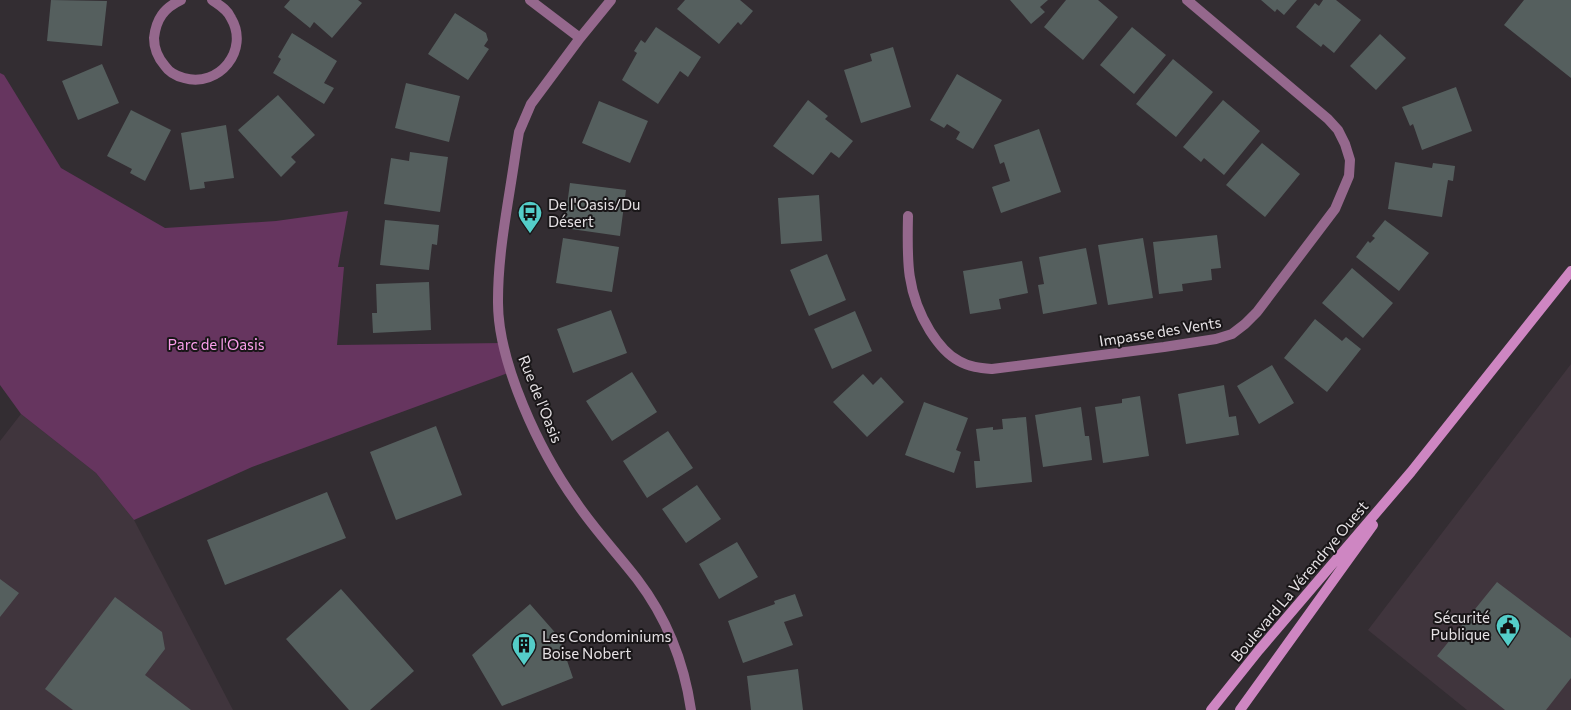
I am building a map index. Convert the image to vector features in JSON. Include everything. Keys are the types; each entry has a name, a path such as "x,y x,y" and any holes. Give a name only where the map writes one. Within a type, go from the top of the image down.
{"main road":[{"name":"Boulevard La Vérendrye Ouest","path":"1211,710 1259,650 1411,472 1571,271"},
{"name":"Boulevard La Vérendrye Ouest","path":"1240,710 1411,472"}],"street":[{"path":"181,0 170,5 161,16 155,29 154,43 158,57 167,69 177,76 190,80 203,80 216,75 226,67 233,56 237,43 236,30 226,4 212,0"},
{"path":"530,0 580,38"},
{"name":"Rue de l'Oasis","path":"611,0 531,104 519,132 499,272 499,324 511,372 523,404 552,464 576,502 637,580 665,623 682,669 691,710"},
{"name":"Impasse des Vents","path":"908,216 907,260 909,279 912,293 923,320 934,339 947,352 959,361 973,366 992,369 1164,347 1232,334 1245,324 1257,312 1335,209 1349,176 1350,160 1338,130 1328,119 1187,0"}],"shaded area":[{"path":"1571,364 1571,710 1467,710 1368,630"},
{"path":"21,414 96,473 134,520 233,710 0,710 0,441"}],"green space":[{"name":"Parc de l'Oasis","path":"0,73 4,75 61,168 165,228 276,221 348,211 338,267 344,267 337,345 504,343 511,372 252,467 134,520 96,473 21,414 0,385"}],"building":[{"path":"51,0 107,1 102,46 47,41"},
{"path":"290,0 358,0 362,3 332,38 314,22 310,28 284,7"},
{"path":"685,0 740,0 753,11 741,25 738,22 719,44 677,9"},
{"path":"1010,0 1048,0 1040,7 1045,12 1031,24"},
{"path":"1066,0 1098,0 1118,17 1083,60 1044,27"},
{"path":"1261,0 1297,0 1284,15 1277,9 1275,12"},
{"path":"1323,0 1336,0 1361,20 1334,53 1323,44 1321,47 1296,27 1315,3 1319,6"},
{"path":"1524,0 1571,0 1571,78 1504,25"},
{"path":"455,13 486,33 488,40 484,46 489,49 468,80 428,54"},
{"path":"656,27 701,57 688,77 680,71 658,104 622,80 637,53 634,51 641,40 645,43"},
{"path":"1132,27 1166,55 1134,94 1100,65"},
{"path":"292,33 337,61 324,83 334,88 324,104 273,73 281,59 278,57"},
{"path":"1380,34 1406,58 1376,90 1350,66"},
{"path":"893,47 911,107 861,123 844,70 872,61 870,54"},
{"path":"1173,59 1213,92 1176,137 1136,104"},
{"path":"102,64 119,103 78,120 62,81"},
{"path":"957,74 1002,100 973,149 956,139 960,132 947,124 944,128 930,120"},
{"path":"406,83 460,96 449,142 395,128"},
{"path":"1456,87 1472,131 1422,150 1413,124 1410,126 1402,107"},
{"path":"278,95 315,135 291,157 296,162 281,177 238,130"},
{"path":"808,100 828,116 825,119 853,141 839,158 831,152 813,175 773,146"},
{"path":"1223,100 1260,131 1224,175 1204,158 1201,162 1183,147"},
{"path":"599,101 648,121 630,163 582,143"},
{"path":"131,110 171,130 145,181 130,173 132,169 107,156"},
{"path":"226,125 234,178 204,182 205,188 190,190 181,133"},
{"path":"1039,129 1061,192 1001,213 992,187 1010,181 1004,162 1000,164 994,145"},
{"path":"1262,143 1300,174 1265,217 1226,185"},
{"path":"410,152 448,157 440,212 384,204 391,158 409,161"},
{"path":"1395,162 1432,168 1433,163 1455,166 1453,181 1448,180 1442,217 1388,209"},
{"path":"570,183 626,190 620,236 564,228"},
{"path":"819,195 822,241 781,244 778,198"},
{"path":"385,220 439,225 437,245 432,244 429,270 380,265"},
{"path":"1385,220 1429,253 1399,291 1356,257 1368,241 1370,243 1375,238 1372,236"},
{"path":"1217,235 1221,268 1211,269 1212,280 1182,284 1183,291 1159,294 1153,242"},
{"path":"563,238 619,247 612,292 556,283"},
{"path":"1143,238 1153,298 1108,305 1098,245"},
{"path":"1086,248 1097,304 1043,314 1038,285 1044,284 1039,257"},
{"path":"827,254 846,300 809,316 790,270"},
{"path":"1022,261 1028,293 999,299 1001,309 970,314 963,271"},
{"path":"1352,268 1393,303 1363,338 1322,303"},
{"path":"429,282 431,330 373,333 372,313 377,313 376,284"},
{"path":"611,310 627,353 573,373 557,329"},
{"path":"855,311 872,351 832,369 814,329"},
{"path":"1315,319 1342,341 1346,337 1361,349 1327,392 1284,358"},
{"path":"1272,365 1294,403 1259,424 1237,386"},
{"path":"632,372 657,412 612,441 586,401"},
{"path":"863,374 873,385 881,377 904,402 867,437 833,402"},
{"path":"1224,385 1229,417 1236,416 1239,435 1186,444 1178,394"},
{"path":"1140,396 1149,456 1103,463 1095,407 1122,403 1122,399"},
{"path":"924,402 968,418 956,450 961,452 954,473 905,455"},
{"path":"1081,407 1085,436 1089,436 1092,460 1043,467 1035,415"},
{"path":"1026,417 1032,482 976,488 974,461 980,461 976,429 993,427 993,430 1003,429 1002,419"},
{"path":"436,426 462,495 396,520 370,452"},
{"path":"668,431 693,468 647,498 623,461"},
{"path":"697,485 721,519 686,543 662,509"},
{"path":"327,492 346,538 225,585 207,540"},
{"path":"737,542 758,577 719,599 699,564"},
{"path":"0,579 19,593 0,617"},
{"name":"Sécurité Publique","path":"1497,582 1571,638 1571,678 1546,710 1505,710 1437,656"},
{"path":"341,589 414,671 370,710 349,710 286,639"},
{"path":"795,594 803,616 784,622 793,645 743,663 728,621 775,604 774,601"},
{"path":"115,597 162,632 165,649 145,675 191,710 73,710 45,689"},
{"name":"Les Condominiums Boise Nobert","path":"530,604 559,637 573,678 502,706 472,655"},
{"path":"798,669 803,710 751,710 747,676"}],"place":[{"name":"De l'Oasis/Du Désert","path":"530,234"},
{"name":"Sécurité Publique","path":"1508,647"},
{"name":"Les Condominiums Boise Nobert","path":"524,666"}]}
